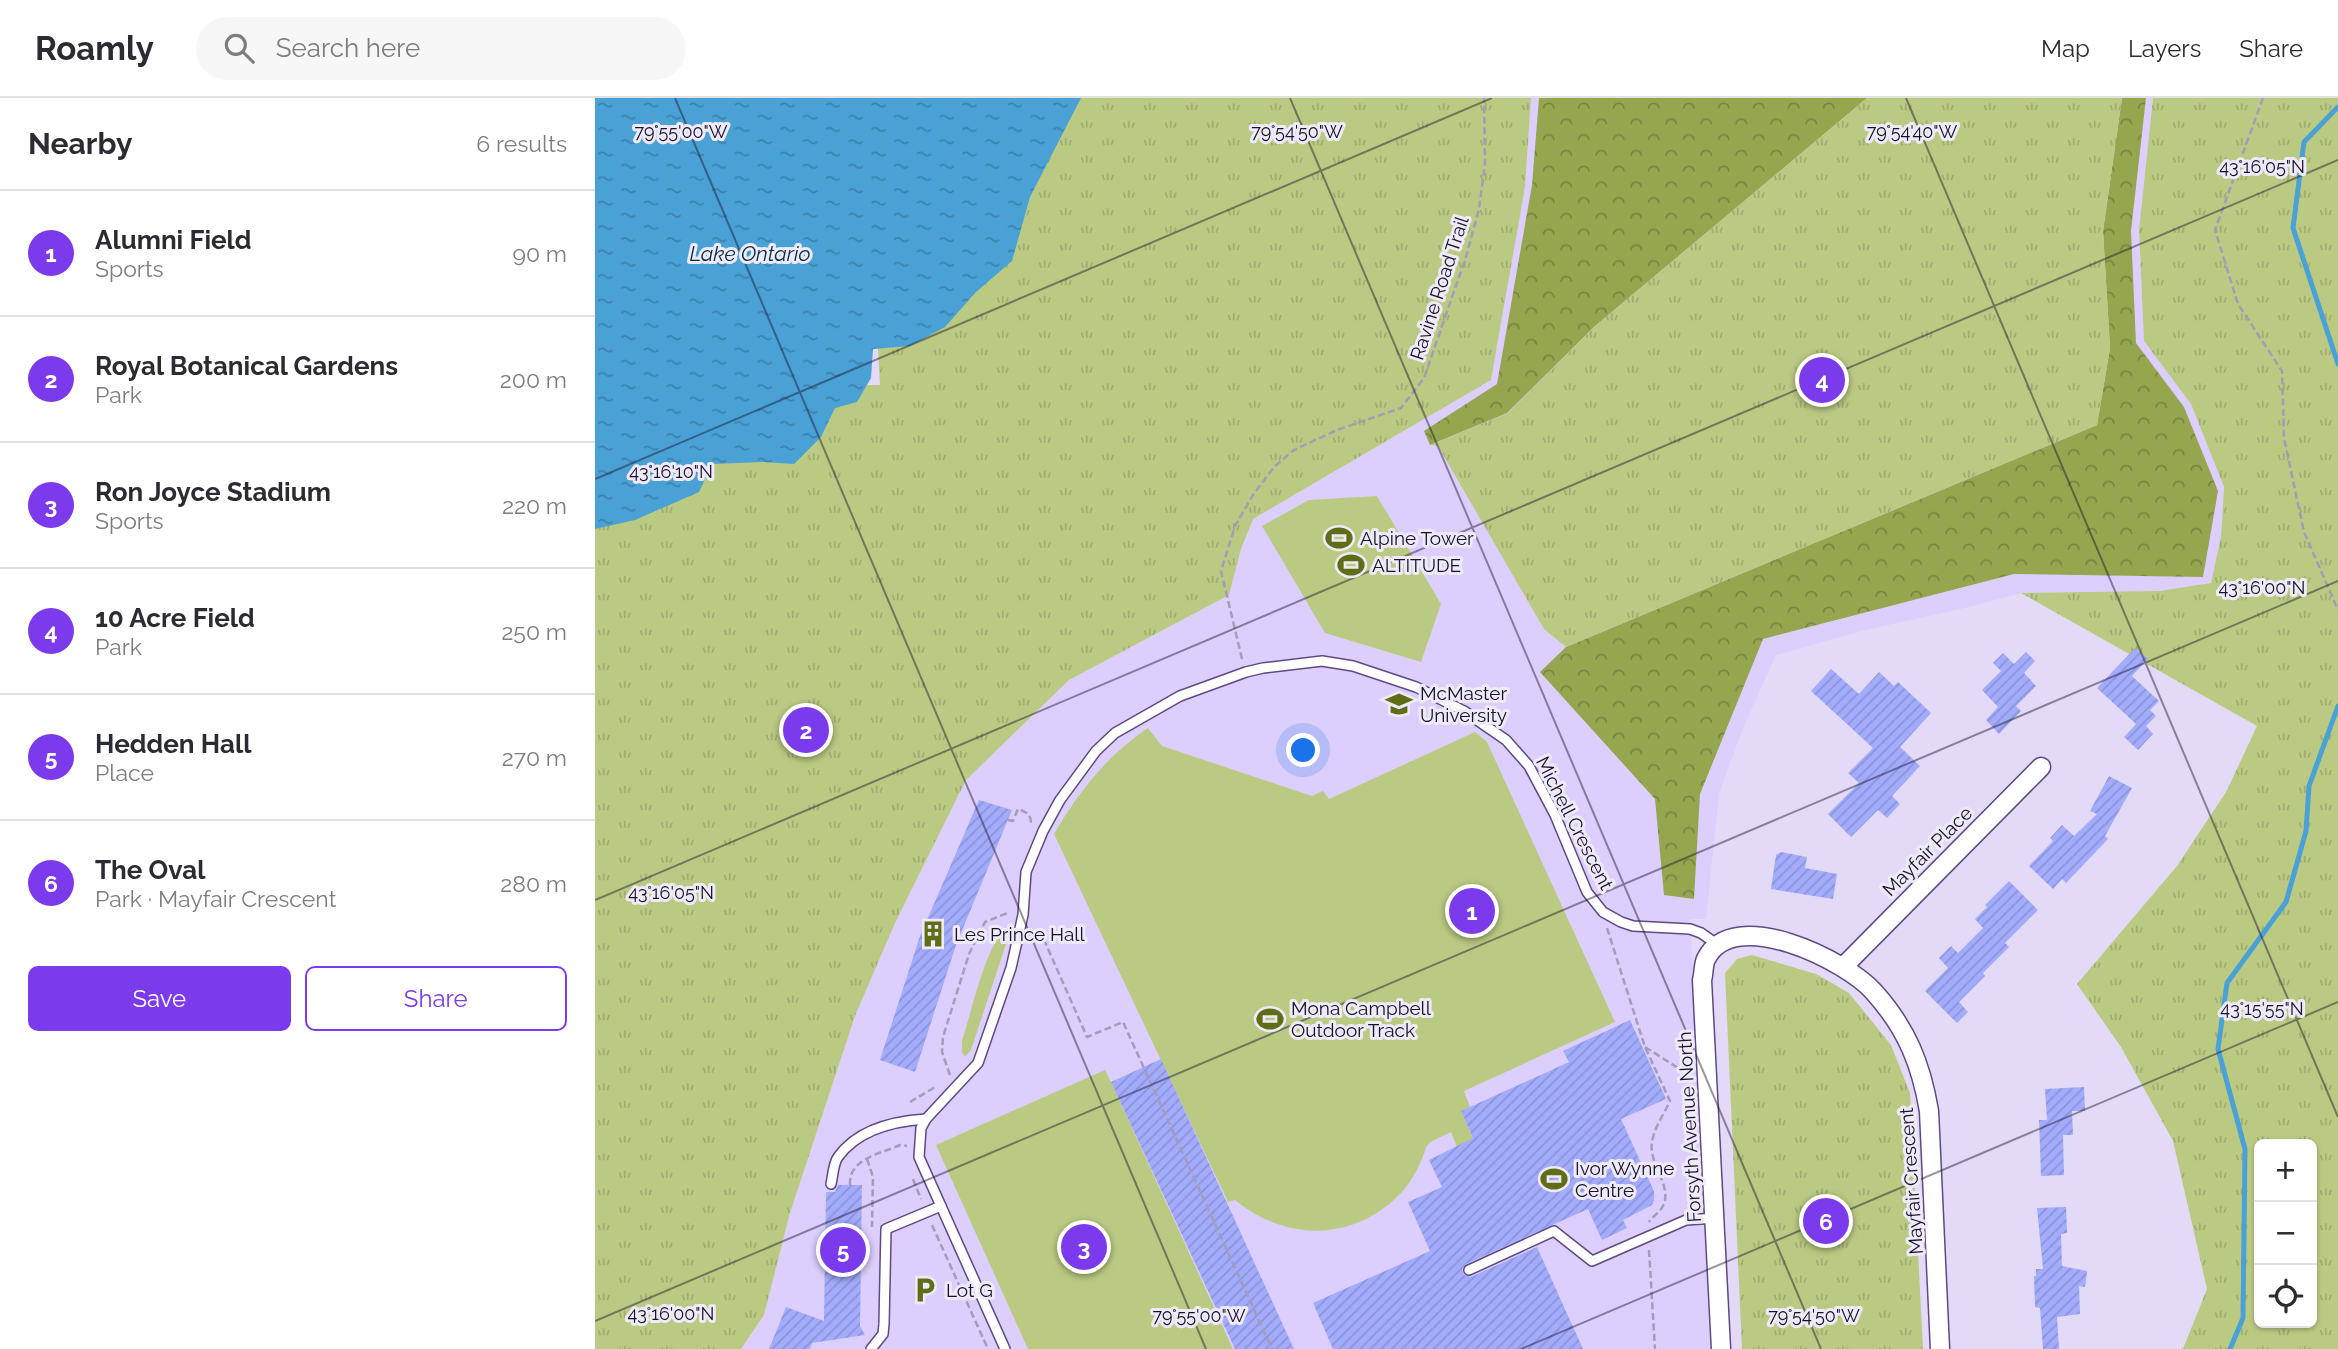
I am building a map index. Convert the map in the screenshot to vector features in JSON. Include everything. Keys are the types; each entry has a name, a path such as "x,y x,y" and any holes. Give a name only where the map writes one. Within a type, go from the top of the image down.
{"street":[{"name":"Mayfair Place","path":"1844,966 2041,767"},
{"name":"Mayfair Crescent","path":"1718,945 1735,937 1753,935 1779,940 1844,966 1873,990 1895,1017 1915,1052 1929,1111 1940,1349"},
{"name":"Forsyth Avenue North","path":"1718,945 1706,960 1702,980 1721,1349"}],"lane":[{"name":"Michell Crescent","path":"926,1118 978,1063 1011,968 1023,915 1026,872 1043,831 1080,770 1115,733 1134,721 1189,692 1263,668 1322,661 1353,666 1416,687 1489,727 1506,740 1529,766 1555,815 1587,892 1603,912 1633,926 1690,929 1718,945"},
{"path":"831,1184 836,1159 862,1136 895,1121 926,1118"},
{"path":"926,1118 921,1128 919,1157 1005,1349"},
{"path":"871,1349 883,1334 886,1229 941,1206"},
{"path":"1469,1270 1554,1231 1592,1261 1686,1220 1716,1218"}],"path":[{"name":"Ravine Road Trail","path":"1246,672 1221,571 1235,526 1274,467 1294,450 1337,430 1401,408 1424,378 1466,257 1479,209 1485,164 1484,98"},
{"path":"2263,98 2215,230 2238,304 2282,371 2284,438 2304,532 2338,610"},
{"path":"1008,820 1013,821 1018,809 1026,812 1032,820 1027,834"},
{"path":"948,1078 949,1068 942,1052 943,1037 969,954 985,922 1007,914 1013,904"},
{"path":"1603,912 1645,1048 1669,1101 1652,1140 1653,1163 1666,1197 1656,1216 1649,1220 1655,1349"},
{"path":"1037,931 1045,942 1087,1037 1123,1022 1272,1349"},
{"path":"1645,1048 1708,1087"},
{"path":"910,1102 943,1083"}],"shaded area":[{"name":"McMaster University","path":"1531,98 2153,98 2139,230 2144,340 2191,404 2224,487 2221,536 2211,584 2159,591 2021,593 1861,631 1776,655 1743,728 1719,793 1706,919 1690,919 1711,1349 741,1349 764,1315 790,1213 855,1016 895,923 966,780 1069,680 1229,595 1241,549 1253,519 1491,380 1525,187"}],"green space":[{"path":"1076,98 1531,98 1525,187 1491,380 1253,519 1241,549 1229,595 1069,680 966,780 895,923 855,1016 790,1213 764,1315 741,1349 595,1349 595,514 716,446 839,390 862,385 880,385 877,331 1035,179"},
{"path":"1539,98 1867,98 1594,327 1507,413 1430,445 1424,431 1497,384 1532,185"},
{"path":"1867,98 2122,98 2103,231 2110,348 2097,425 1566,647 1544,629 1438,446 1430,445 1508,413 1594,327"},
{"path":"2122,98 2146,98 2131,231 2136,343 2184,407 2218,491 2203,577 2014,574 1763,639 1700,794 1694,899 1664,895 1655,799 1540,672 1566,647 2097,425 2110,348 2103,231"},
{"path":"2153,98 2338,98 2338,1349 2183,1349 2207,1289 2173,1141 2121,1047 2077,984 2177,866 2226,792 2257,726 2021,593 2159,591 2211,583 2221,536 2224,487 2191,404 2144,341 2139,230"},
{"name":"ALTITUDE","path":"1377,496 1441,604 1421,662 1325,633 1262,526 1309,500"},
{"path":"1148,728 1162,746 1312,796 1323,791 1329,799 1475,732 1487,742 1615,1022 1464,1091 1470,1107 1461,1111 1478,1150 1461,1157 1451,1132 1431,1142 1401,1193 1362,1221 1319,1231 1298,1229 1276,1224 1235,1200 1228,1202 1054,834 1095,776 1119,750"},
{"path":"1002,934 1007,935 1007,941 971,1050 965,1057 962,1041 979,984 990,954"},
{"path":"1752,955 1816,974 1849,993 1891,1045 1910,1093 1923,1349 1742,1349 1725,973 1737,959"},
{"path":"1105,1070 1233,1349 1028,1349 936,1145"}],"water":[{"name":"Lake Ontario","path":"595,98 1081,98 1030,197 1012,261 976,292 945,327 910,346 873,349 871,378 857,402 835,408 821,437 794,464 712,464 699,492 635,520 595,529"}],"building":[{"path":"2135,648 2148,659 2132,676 2159,701 2150,710 2156,716 2146,726 2153,734 2138,750 2124,737 2136,724 2097,688"},
{"path":"2026,652 2035,661 2024,673 2036,686 2016,706 2021,711 1999,734 1986,720 1998,707 1982,690 2001,671 1993,663 2003,653 2014,664"},
{"path":"1831,669 1859,694 1879,672 1894,686 1898,682 1931,713 1900,747 1920,766 1892,796 1900,804 1887,818 1878,810 1851,837 1828,814 1859,783 1848,773 1873,748 1811,691"},
{"path":"2109,776 2132,788 2105,836 2108,839 2066,883 2062,879 2053,889 2029,866 2053,841 2050,838 2062,825 2074,836 2097,814 2090,811"},
{"name":"Les Prince Hall","path":"979,800 1012,810 956,945 915,1072 880,1060 920,936"},
{"path":"1781,852 1807,857 1805,868 1837,874 1833,899 1771,889 1776,855"},
{"path":"2009,881 2038,910 2005,943 2009,947 1959,1002 1968,1012 1957,1023 1925,991 1948,968 1939,958 1951,946 1958,953 1983,928 1975,919"},
{"name":"Ivor Wynne Centre","path":"1630,1020 1666,1099 1621,1119 1654,1191 1652,1205 1623,1220 1627,1228 1602,1240 1588,1209 1466,1264 1462,1269 1464,1275 1471,1277 1537,1247 1583,1349 1333,1349 1313,1303 1430,1251 1408,1202 1442,1187 1429,1160 1473,1138 1461,1111 1569,1062 1563,1051"},
{"path":"1161,1059 1294,1349 1235,1349 1111,1082"},
{"path":"2084,1087 2085,1111 2072,1111 2073,1135 2063,1135 2064,1175 2041,1176 2039,1120 2047,1120 2045,1089"},
{"path":"838,1185 862,1185 860,1326 865,1335 812,1343 810,1349 769,1349 786,1307 824,1321 826,1192 835,1192"},
{"path":"2066,1207 2067,1233 2061,1234 2062,1266 2087,1271 2085,1287 2079,1286 2080,1314 2057,1317 2059,1349 2043,1349 2040,1308 2035,1307 2034,1276 2036,1269 2043,1269 2037,1208"}],"waterway":[{"path":"2338,107 2304,142 2293,228 2338,364"},
{"path":"2230,1349 2243,1318 2245,1149 2218,1049 2227,983 2286,902 2306,831 2309,786 2338,706"}],"place":[{"name":"10 Acre Field","path":"1822,380"},
{"name":"Alpine Tower","path":"1339,538"},
{"name":"ALTITUDE","path":"1351,565"},
{"name":"McMaster University","path":"1399,704"},
{"name":"Royal Botanical Gardens","path":"806,730"},
{"name":"Alumni Field","path":"1472,911"},
{"name":"Les Prince Hall","path":"933,934"},
{"name":"Mona Campbell Outdoor Track","path":"1270,1019"},
{"name":"Ivor Wynne Centre","path":"1554,1179"},
{"name":"The Oval","path":"1826,1221"},
{"name":"Ron Joyce Stadium","path":"1084,1247"},
{"name":"Hedden Hall","path":"843,1250"},
{"name":"Lot G","path":"925,1290"}]}
